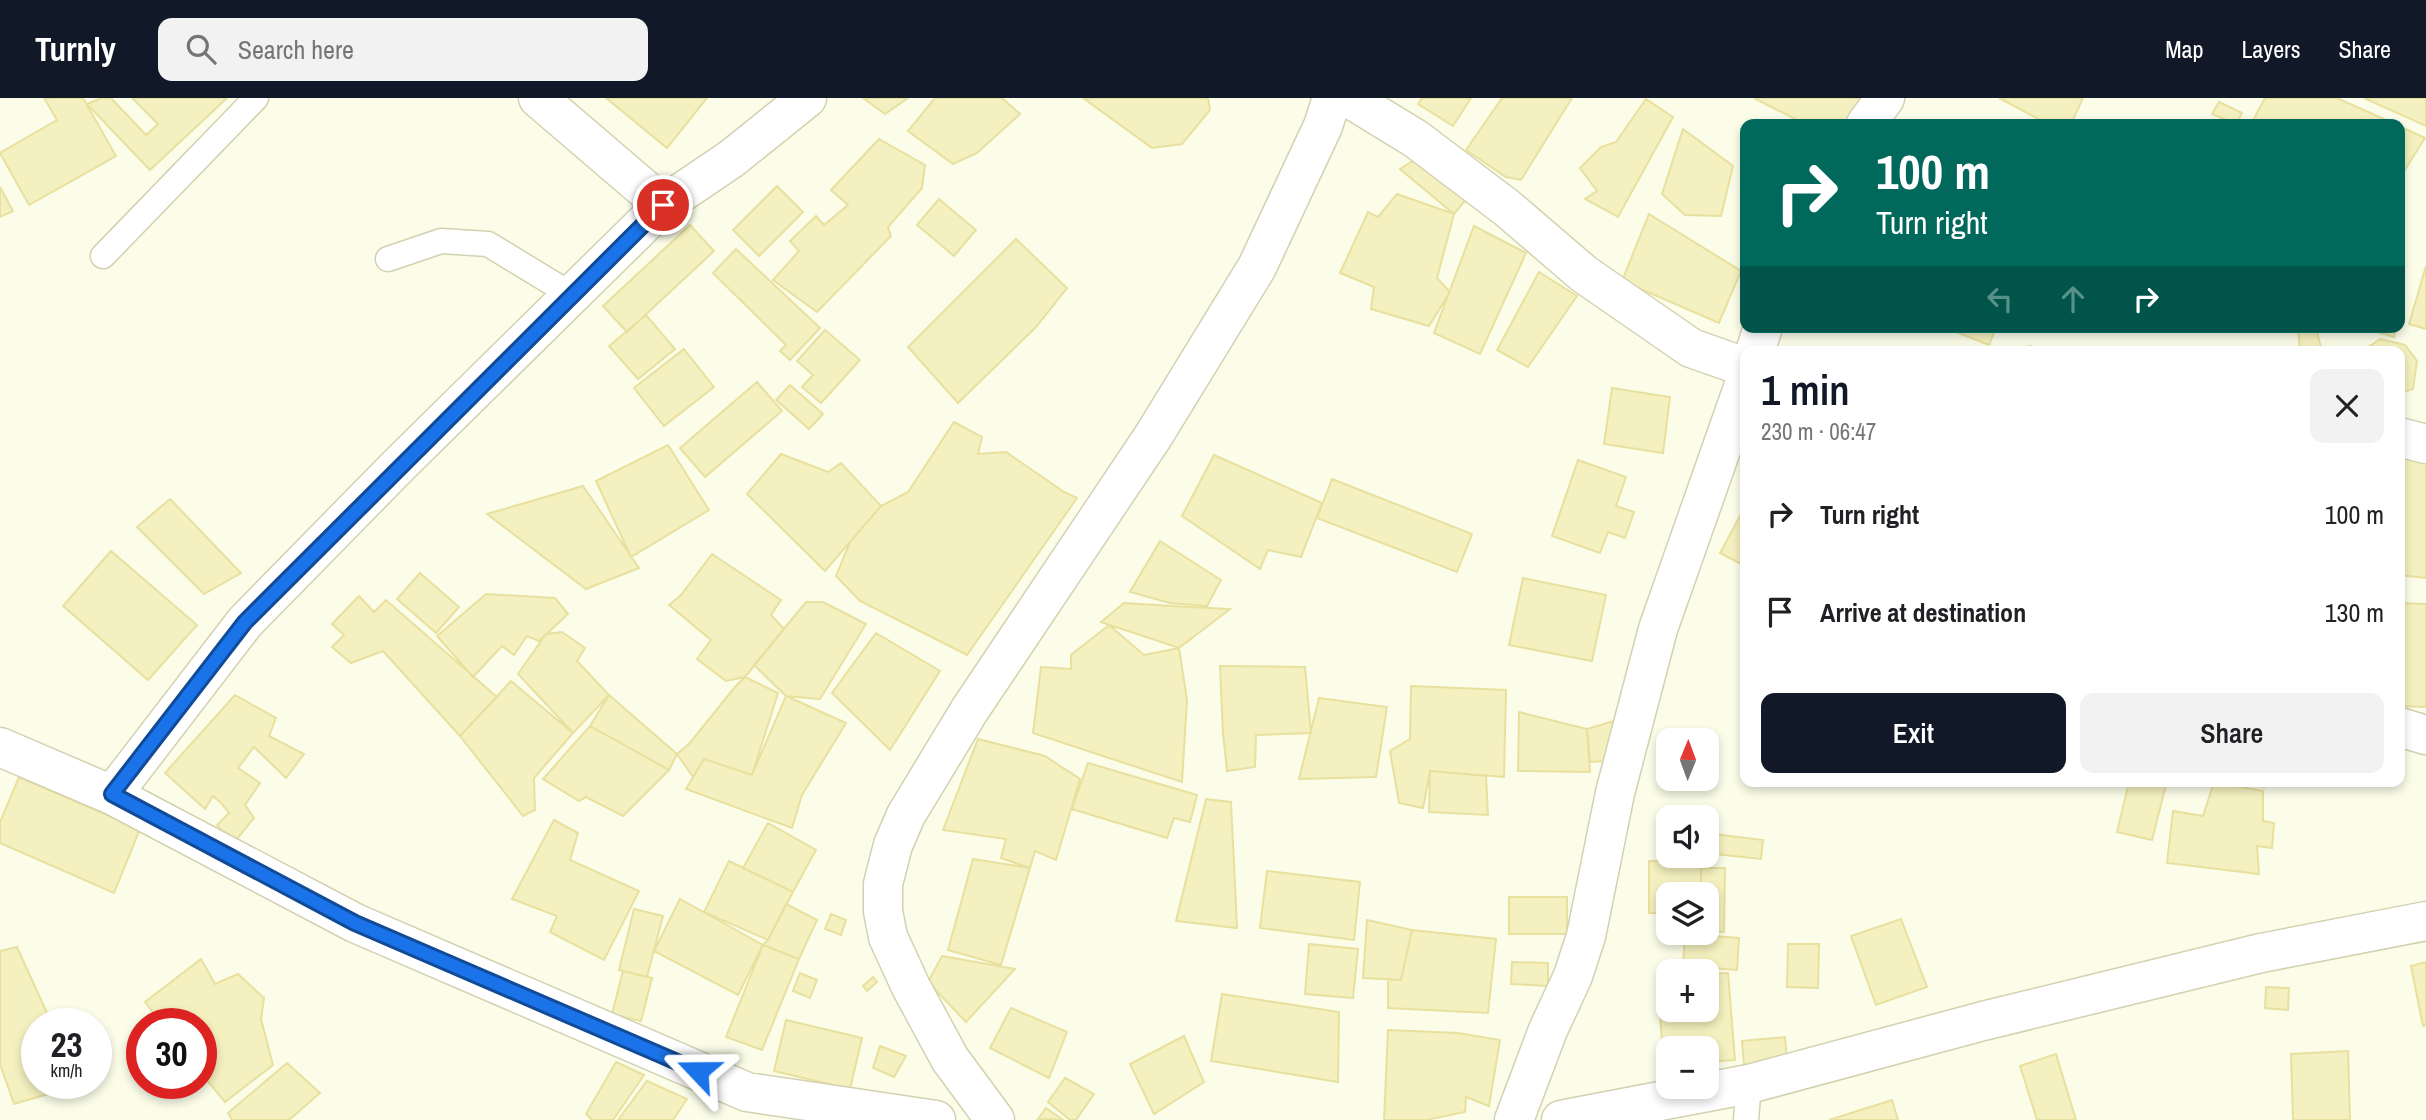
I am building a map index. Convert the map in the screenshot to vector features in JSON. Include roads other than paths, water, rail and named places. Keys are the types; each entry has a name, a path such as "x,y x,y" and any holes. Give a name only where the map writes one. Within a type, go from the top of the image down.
{"street":[{"path":"538,98 663,205"},
{"path":"112,794 245,622 663,205 731,159 807,98"},
{"path":"995,1120 950,1059 911,987 888,937 883,911 883,884 893,845 906,815 969,711 1154,435 1257,267 1323,126 1332,98"},
{"path":"1349,98 1416,139 1507,208 1584,274 1691,348 1740,365"},
{"path":"1514,1120 1548,1030 1573,976 1586,936 1615,793 1658,629 1740,396"},
{"path":"2405,439 2426,444"},
{"path":"2405,729 2426,735"},
{"path":"0,747 112,794 355,923 737,1106 936,1120"},
{"path":"1561,1120 1747,1102 1983,1021 2261,953 2426,921"}],"lane":[{"path":"103,256 256,98"},
{"path":"388,259 441,241 488,244 572,295"}]}
